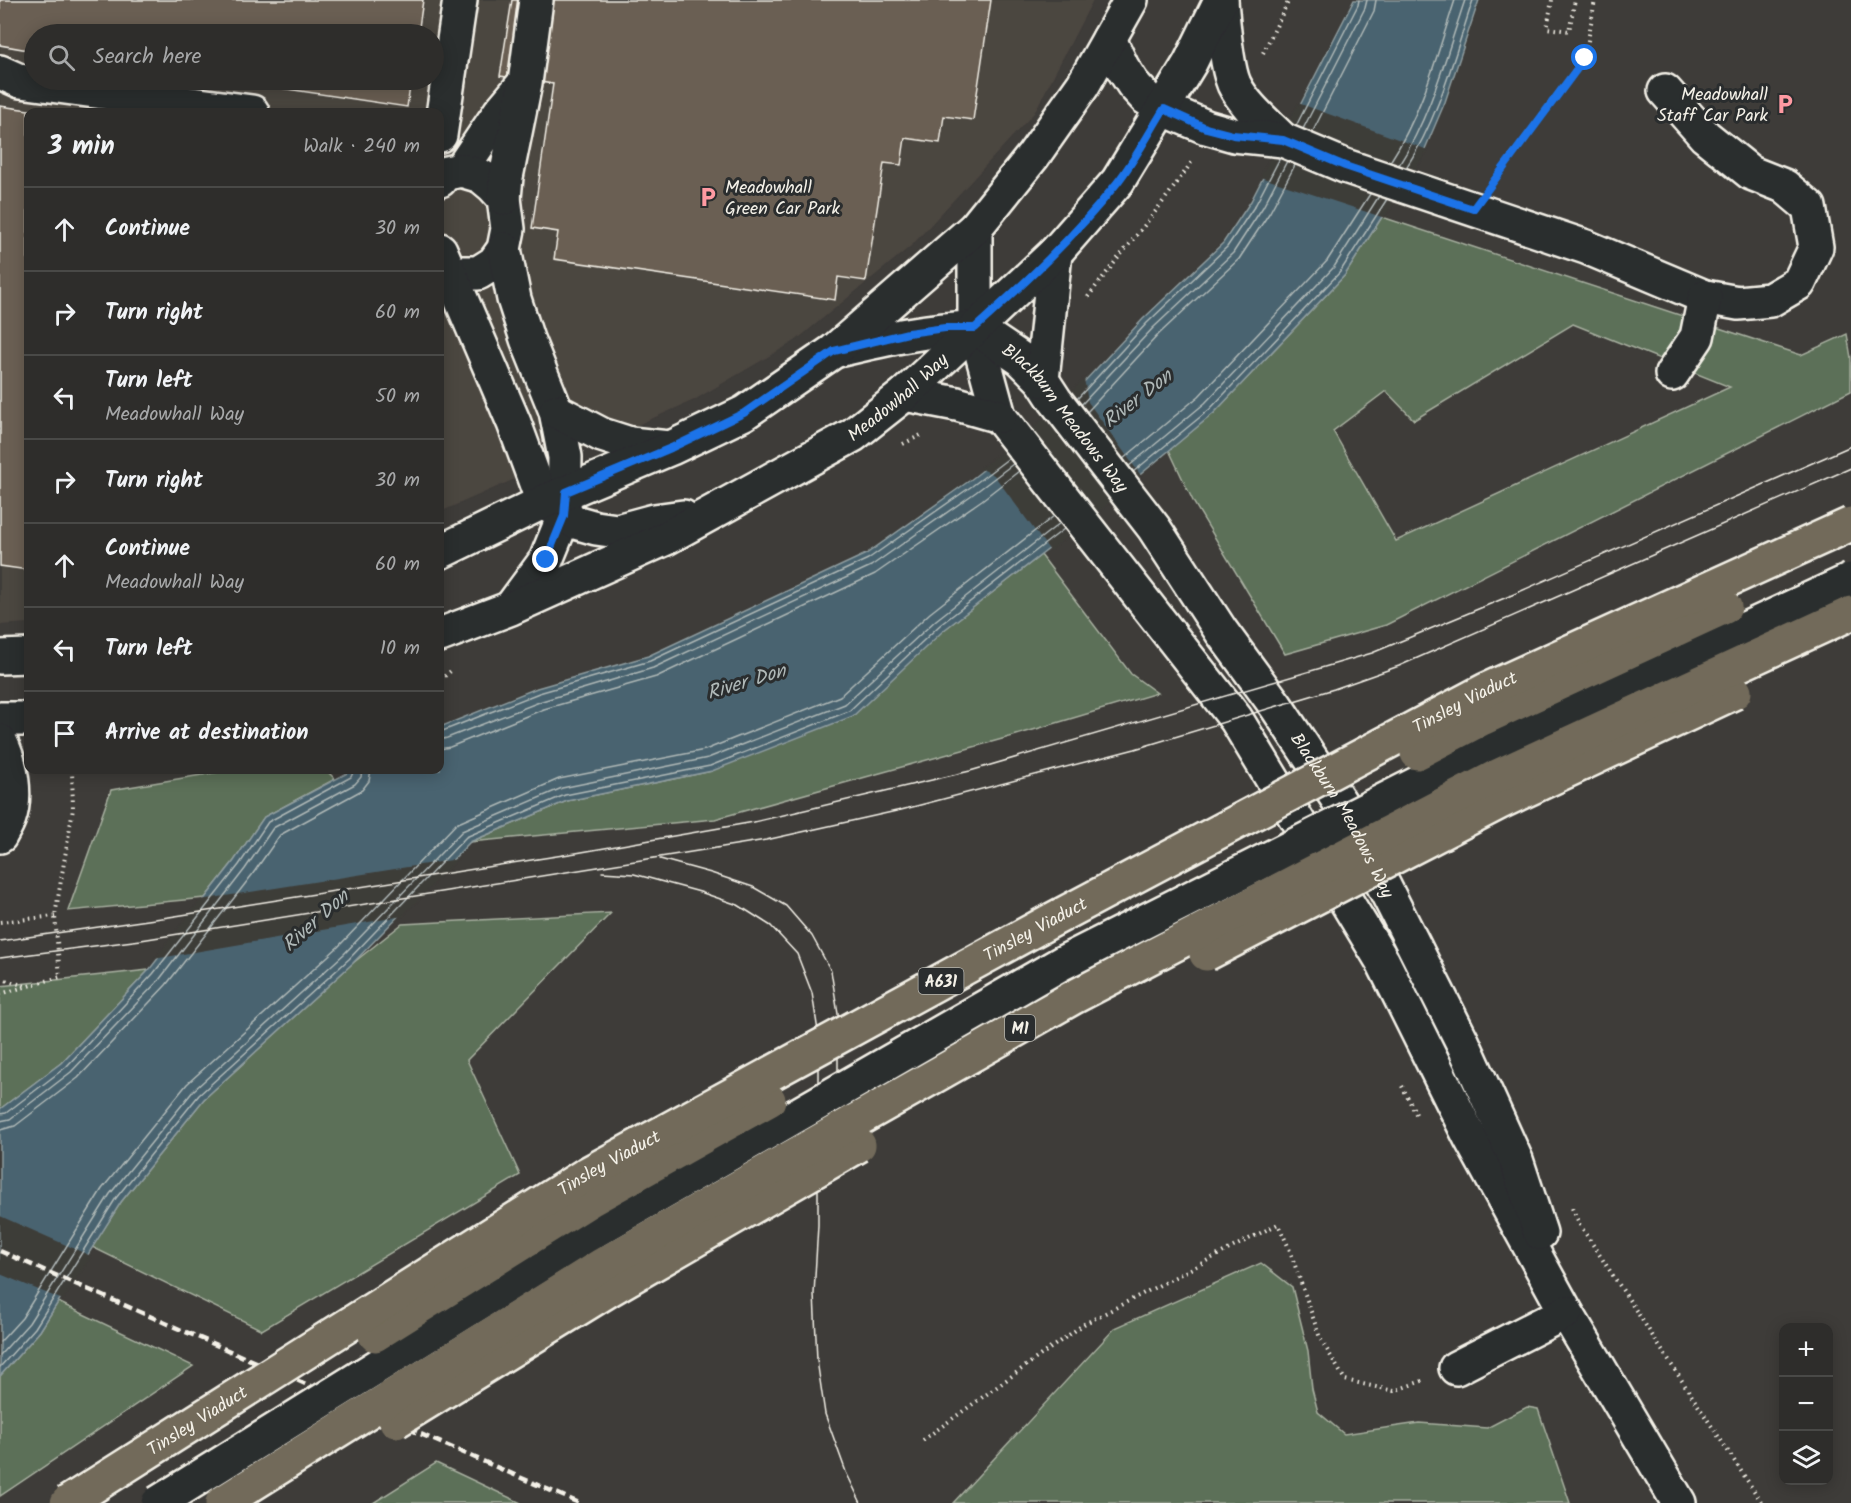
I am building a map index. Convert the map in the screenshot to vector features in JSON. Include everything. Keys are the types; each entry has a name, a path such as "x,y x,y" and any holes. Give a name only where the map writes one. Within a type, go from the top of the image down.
{"highway":[{"name":"Tinsley Viaduct","path":"67,1503 577,1180 618,1157 1054,919 1486,690 1851,524"},
{"name":"Tinsley Viaduct","path":"106,1503 592,1199 1061,937 1482,719 1851,549"},
{"name":"M1","path":"222,1503 603,1264 1072,998 1495,777 1851,613"},
{"path":"262,1503 610,1289 1040,1040 1498,802 1851,638"}],"street":[{"path":"444,108 459,0"},
{"path":"511,608 546,560 566,457 556,411 527,339 514,299 504,249 508,229 504,198 506,177 525,82 536,0"},
{"path":"444,550 558,503 744,413 834,351 975,228 1033,156 1083,84 1131,0"},
{"path":"1221,1 1234,83 1251,108 1283,140"},
{"name":"Meadowhall Way","path":"444,633 511,608 663,539 853,435 905,394 1055,253 1118,181 1164,109 1221,1"},
{"path":"1109,39 1122,67 1146,98 1206,128 1233,135 1283,140 1345,166 1586,247 1705,297 1738,303 1770,300 1799,283 1816,247 1809,207 1784,186 1751,173 1714,144 1665,91"},
{"path":"7,80 24,82"},
{"path":"444,170 500,112 525,82"},
{"path":"84,90 221,108"},
{"path":"444,170 481,176 504,198"},
{"path":"834,351 908,333 945,328 975,328 975,228"},
{"path":"444,267 478,273 494,262 504,249"},
{"path":"1049,390 1055,253"},
{"path":"444,269 514,423 558,503 575,522 617,531 654,521 709,513"},
{"path":"1672,374 1696,337 1705,297"},
{"name":"Blackburn Meadows Way","path":"975,328 1021,359 1049,390 1154,528 1221,631 1276,706 1347,813 1463,1043 1516,1160 1566,1312"},
{"name":"Blackburn Meadows Way","path":"975,328 1008,427 1236,719 1383,962 1470,1137 1566,1312 1679,1503"},
{"path":"905,394 957,404 1008,427"},
{"path":"556,411 602,435 630,444 671,448"},
{"path":"158,1503 595,1231 1062,963 1494,745 1851,580"},
{"path":"0,657 24,656"},
{"path":"0,719 24,719"},
{"path":"0,741 10,770 12,799 9,818 0,836"},
{"path":"1456,1368 1566,1312"}],"path":[{"path":"1260,59 1289,0"},
{"path":"1552,0 1547,28 1569,31 1575,0"},
{"path":"1463,206 1585,58 1595,0"},
{"path":"1083,303 1173,189 1199,151"},
{"path":"0,994 60,977 55,916 73,809 72,774"},
{"path":"0,922 55,916"},
{"path":"0,980 27,986"},
{"path":"1570,1204 1580,1225 1762,1503"},
{"path":"923,1440 1084,1324 1278,1224 1289,1248 1320,1338 1345,1380 1394,1391 1456,1368"}],"shaded area":[{"path":"0,0 1093,0 1034,113 912,245 795,341 694,400 444,510 444,108 24,108 24,623 0,625"}],"green space":[{"path":"1382,217 1801,355 1847,334 1851,358 1851,391 1386,625 1285,654 1194,503 1169,450 1214,413 1345,275","holes":["1573,324 1730,387 1396,541 1333,431 1386,391 1414,420"]},
{"path":"1041,555 1131,674 1157,693 1013,736 715,819 470,842 567,801 712,771 944,630"},
{"path":"208,774 330,774 335,779 264,817 205,898 68,911 111,790"},
{"path":"611,913 467,1060 520,1175 262,1330 92,1247 121,1202 204,1099 353,963 402,924"},
{"path":"149,970 61,1063 0,1109 0,986"},
{"path":"1261,1263 1292,1287 1308,1351 1312,1389 1318,1412 1344,1434 1419,1423 1487,1428 1527,1407 1538,1409 1570,1503 953,1503 1115,1328"},
{"path":"58,1302 193,1366 0,1496 0,1376 40,1331"},
{"path":"436,1463 521,1503 373,1503"}],"water":[{"name":"River Don","path":"1354,0 1479,0 1445,102 1425,149 1345,275 1214,413 1081,524 944,630 853,716 712,771 567,801 470,842 353,963 204,1099 121,1202 40,1331 0,1376 0,1109 61,1063 149,970 234,861 264,817 345,774 444,774 444,725 537,688 648,656 866,554 969,481 1052,416 1143,319 1223,243 1251,201"}],"pier":[{"path":"1298,103 1428,150 1385,218 1260,177"},
{"path":"1084,378 1088,402 1142,477 1050,551 994,475 980,468 1050,414"},
{"path":"458,859 403,916 154,959 200,900"},
{"path":"0,1216 91,1256 63,1300 0,1274"}],"building":[{"path":"0,0 423,0 419,24 24,24 24,49 0,45"},
{"name":"Meadowhall Green Car Park","path":"512,0 991,0 973,120 944,116 940,143 905,138 901,165 884,163 866,281 838,277 835,300 554,259 558,232 532,228 553,84 500,76"},
{"path":"294,90 410,90 407,107"},
{"path":"0,106 24,109 24,569 0,566"},
{"path":"0,106 24,109 24,569 0,566"}],"tram line":[{"path":"0,941 576,853 754,822 970,771 1372,653 1512,595 1851,446"},
{"path":"0,958 141,940 766,840 901,810 1135,749 1334,689 1399,666 1851,468"},
{"path":"660,859 753,887 786,906 812,936 831,971 838,1014 838,1100 824,1186"},
{"path":"602,872 634,874 738,905 771,926 797,954 812,993 818,1031 818,1225 814,1294 817,1360 825,1414 846,1472 861,1503"}],"railway":[{"path":"0,1251 579,1503"}],"place":[{"name":"Meadowhall Staff Car Park","path":"1785,104"},
{"name":"Meadowhall Green Car Park","path":"708,197"}],"route":[{"path":"546,560 564,516 566,492 671,448 744,413 834,351 908,333 945,328 975,328 1055,253 1095,208 1118,181 1164,109 1206,128 1233,135 1283,140 1345,166 1473,209 1585,58"}]}
